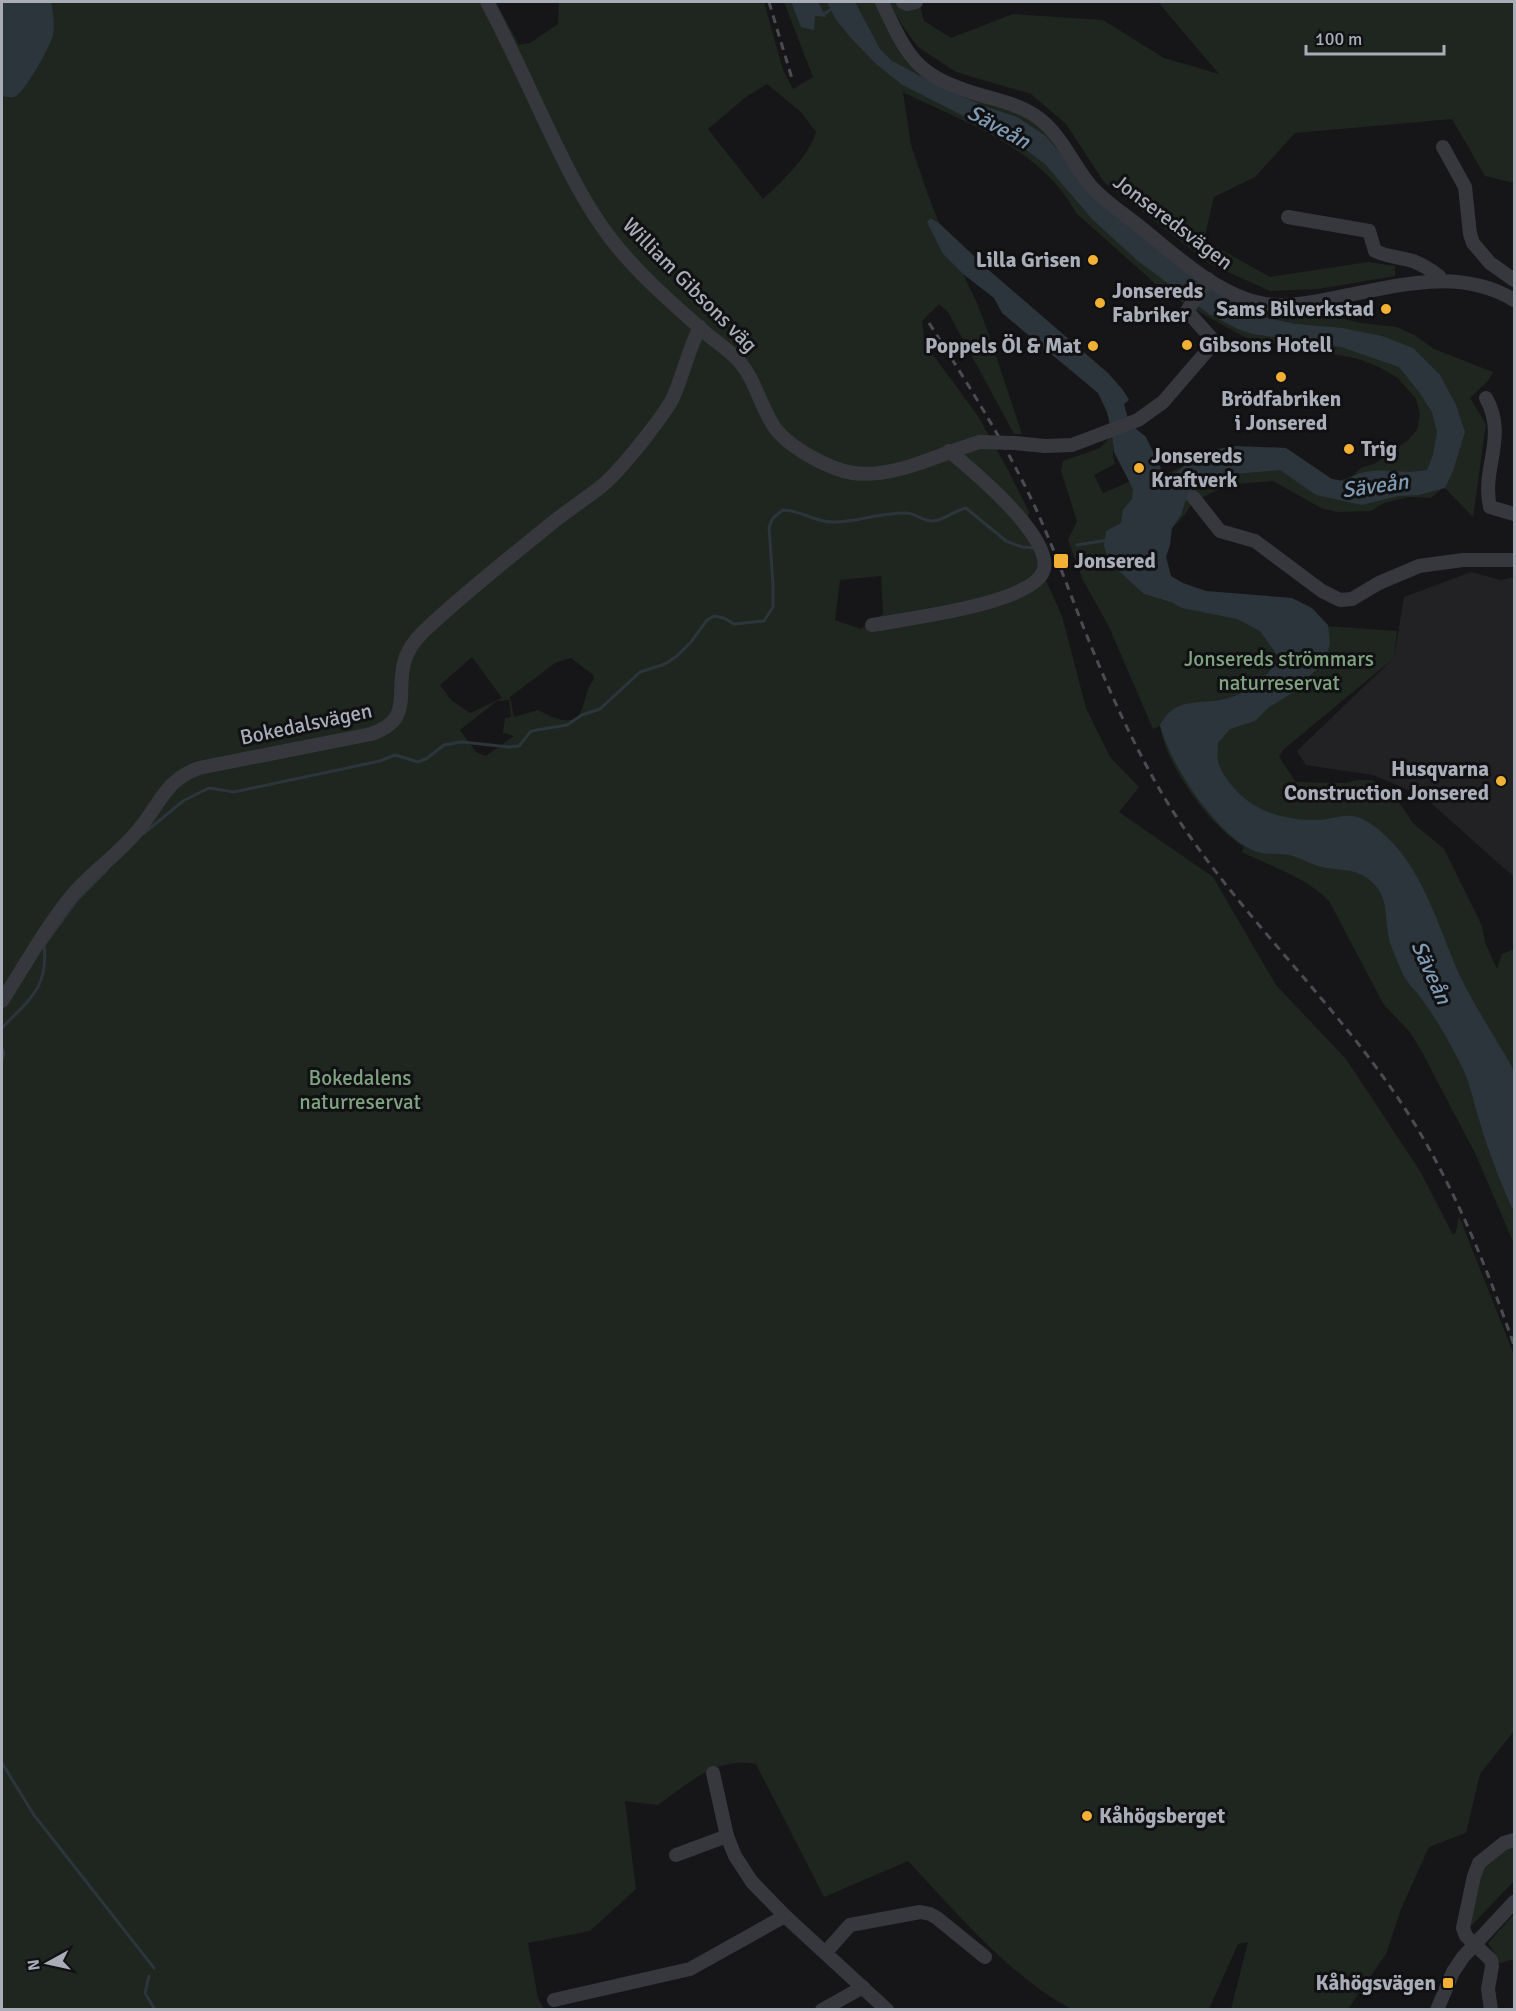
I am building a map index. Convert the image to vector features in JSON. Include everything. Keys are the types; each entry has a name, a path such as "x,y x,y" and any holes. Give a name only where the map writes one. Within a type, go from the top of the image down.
{"street":[{"name":"William Gibsons väg","path":"487,2 513,51 563,159 596,218 613,241 642,273 738,360 754,381 771,423 778,433 789,443 816,459 852,473 884,472 980,442 1045,446 1072,445 1138,420 1163,402 1208,351 1214,341 1187,311 1207,280"},
{"name":"Jonseredsvägen","path":"882,2 908,53 925,71 956,88 1012,104 1035,116 1053,132 1091,186 1186,264 1222,288 1256,302 1281,305 1306,303 1416,282 1439,280 1480,286 1503,293 1515,300"},
{"path":"903,2 907,4 916,2"},
{"path":"1443,147 1465,187 1473,243 1490,263 1515,280"},
{"path":"1288,217 1369,231 1376,251 1386,256 1411,260 1426,266 1439,276 1439,280"},
{"name":"Bokedalsvägen","path":"2,1001 48,926 75,892 139,831 168,787 185,773 199,768 371,734 384,729 393,722 401,707 403,665 407,651 453,603 604,484 620,467 649,432 671,400 700,327"},
{"path":"1486,398 1493,410 1496,427 1486,492 1490,507 1515,514"},
{"path":"872,625 989,604 1030,585 1043,574 1045,568 1043,552 1026,525 996,491 949,451"},
{"path":"1194,498 1220,531 1255,541 1322,591 1340,600 1352,599 1379,583 1419,566 1463,560 1515,560"},
{"path":"712,1773 727,1836 735,1856 752,1882 886,2010"},
{"path":"676,1855 727,1836"},
{"path":"1491,2010 1488,1989 1492,1966 1487,1955 1466,1936 1463,1928 1479,1863 1504,1843 1515,1840"},
{"path":"1437,2010 1453,1971 1474,1944 1515,1902"},
{"path":"826,1952 850,1925 920,1912 937,1918 985,1957"},
{"path":"554,2000 690,1969 785,1916"},
{"path":"822,2010 862,1988"}],"shaded area":[{"path":"1471,572 1501,580 1514,577 1514,877 1423,796 1373,775 1306,765 1297,751 1394,658 1404,597"}],"green space":[{"path":"2,2 496,2 519,45 530,43 558,24 559,2 764,2 783,70 793,89 813,77 784,2 879,2 906,61 918,74 933,84 961,96 1022,114 1046,130 1070,164 1217,294 1248,308 1268,312 1296,312 1338,306 1336,317 1361,323 1397,327 1416,336 1434,349 1493,372 1488,381 1470,398 1486,424 1473,517 1444,487 1431,498 1408,497 1384,503 1371,511 1337,512 1321,508 1273,481 1238,484 1215,491 1193,502 1170,531 1160,559 1172,588 1325,626 1397,631 1394,658 1284,749 1279,757 1296,782 1346,783 1372,780 1393,794 1413,823 1444,849 1482,926 1485,942 1497,969 1502,954 1512,950 1514,952 1514,1244 1476,1155 1423,1054 1410,1032 1384,1005 1329,901 1299,879 1242,852 1244,847 1217,825 1180,776 1164,742 1160,726 1153,729 1109,627 1083,580 1068,540 1077,521 1061,471 1063,461 1100,448 1113,434 1115,464 1094,475 1103,493 1131,481 1151,482 1185,465 1225,450 1335,482 1351,477 1361,468 1376,463 1408,440 1417,430 1420,414 1416,399 1398,378 1377,366 1355,358 1246,338 1167,294 1076,213 1061,190 1022,154 999,139 903,92 911,145 939,223 931,218 943,254 963,274 977,303 1022,434 1014,434 948,312 939,304 922,321 925,344 978,416 1029,512 1028,518 1039,565 1062,616 1086,708 1110,757 1139,787 1119,812 1213,877 1276,985 1346,1059 1420,1171 1453,1235 1456,1232 1459,1216 1514,1355 1514,1731 1480,1774 1466,1833 1429,1847 1401,1909 1386,1954 1348,2009 1231,2009 1248,1942 1238,1944 1209,2009 1071,2009 1048,1995 1004,1961 908,1861 824,1897 756,1764 741,1763 728,1764 703,1774 658,1805 625,1801 636,1889 590,1931 528,1943 538,1998 544,2009 2,2010","holes":["767,84 801,112 816,132 801,160 763,199 708,129 746,97","881,576 883,614 861,629 835,620 840,580","472,657 502,698 470,713 452,701 440,685","571,658 593,675 594,679 588,689 580,714 569,720 563,720 538,710 514,717 510,697 555,663","509,700 511,717 505,718 503,733 514,736 486,756 476,752 460,730 497,701"]},
{"path":"889,2 919,2 924,21 951,38 1013,14 1103,20 1164,58 1219,74 1158,2 1514,2 1514,183 1485,176 1452,119 1295,133 1255,177 1214,197 1204,240 1270,277 1368,262 1395,266 1395,276 1318,289 1270,291 1210,264 1104,182 1066,124 1031,94 956,72 918,47"},
{"path":"1514,1844 1514,1881 1470,1927 1475,1887 1488,1860"},
{"path":"1514,1914 1514,1959 1497,1964 1488,1943"}],"water":[{"path":"2,2 51,2 54,18 53,35 48,48 25,87 13,97 2,96"},
{"path":"791,2 818,2 826,17 815,16 814,30 801,27"},
{"name":"Säveån","path":"827,2 855,2 880,49 892,61 949,91 1017,117 1046,136 1088,187 1197,277 1244,309 1266,318 1296,324 1342,328 1382,336 1413,348 1440,375 1456,405 1465,432 1453,471 1445,488 1362,505 1316,495 1280,470 1223,475 1204,483 1185,502 1181,515 1172,528 1166,557 1171,576 1183,583 1206,591 1292,598 1312,608 1328,625 1330,643 1325,661 1292,693 1268,708 1255,721 1230,729 1218,743 1219,765 1227,779 1242,796 1271,813 1304,820 1323,820 1342,816 1361,818 1386,836 1414,872 1425,892 1460,976 1512,1067 1514,1074 1514,1212 1491,1157 1462,1067 1433,1015 1404,976 1394,953 1389,938 1384,900 1378,889 1367,878 1354,872 1318,866 1289,855 1257,852 1242,844 1227,832 1198,798 1165,741 1160,725 1173,710 1189,703 1216,701 1242,693 1263,678 1279,658 1260,631 1237,619 1182,608 1171,602 1144,594 1109,562 1104,546 1106,531 1121,523 1123,510 1132,499 1133,489 1114,452 1107,412 1098,393 1002,313 994,298 963,274 943,254 927,222 931,218 939,223 991,272 1108,373 1129,400 1124,404 1129,423 1146,437 1165,477 1176,473 1191,460 1212,450 1235,446 1286,448 1332,479 1344,481 1365,472 1427,470 1433,455 1437,432 1432,412 1399,367 1341,347 1253,334 1209,314 1138,261 1092,219 1045,164 1018,144 901,84 875,63 835,18"}],"waterway":[{"path":"824,14 833,8"},
{"path":"143,834 183,801 209,788 234,792 380,761 395,755 418,762 426,759 444,745 462,742 519,746 531,731 567,725 582,715 600,709 640,672 665,664 677,656 707,620 714,616 724,618 734,624 764,621 773,607 769,527 773,518 783,510 832,522 906,513 932,521 966,508 1006,541 1022,547 1035,548"},
{"path":"1077,545 1108,540"},
{"path":"2,1028 35,993 43,973 44,945 77,900 107,870"},
{"path":"2,1048 4,1054 2,1060"},
{"path":"2,1763 34,1815 154,1968"},
{"path":"149,1976 145,1993 155,2010"}],"railway":[{"path":"769,2 793,82"},
{"path":"929,323 986,415 1036,509 1113,698 1164,797 1215,870 1357,1043 1405,1109 1425,1141 1459,1207 1514,1345"}],"place":[{"name":"Lilla Grisen","path":"1093,260"},
{"name":"Jonsereds Fabriker","path":"1100,303"},
{"name":"Sams Bilverkstad","path":"1386,309"},
{"name":"Gibsons Hotell","path":"1187,345"},
{"name":"Poppels Öl & Mat","path":"1093,346"},
{"name":"Brödfabriken i Jonsered","path":"1281,377"},
{"name":"Trig","path":"1349,449"},
{"name":"Jonsereds Kraftverk","path":"1139,468"},
{"name":"Jonsered","path":"1061,561"},
{"name":"Husqvarna Construction Jonsered","path":"1501,781"},
{"name":"Kåhögsberget","path":"1087,1816"},
{"name":"Kåhögsvägen","path":"1448,1983"}],"park label":[{"name":"Jonsereds strömmars naturreservat","path":"1279,671"},
{"name":"Bokedalens naturreservat","path":"360,1090"}]}
